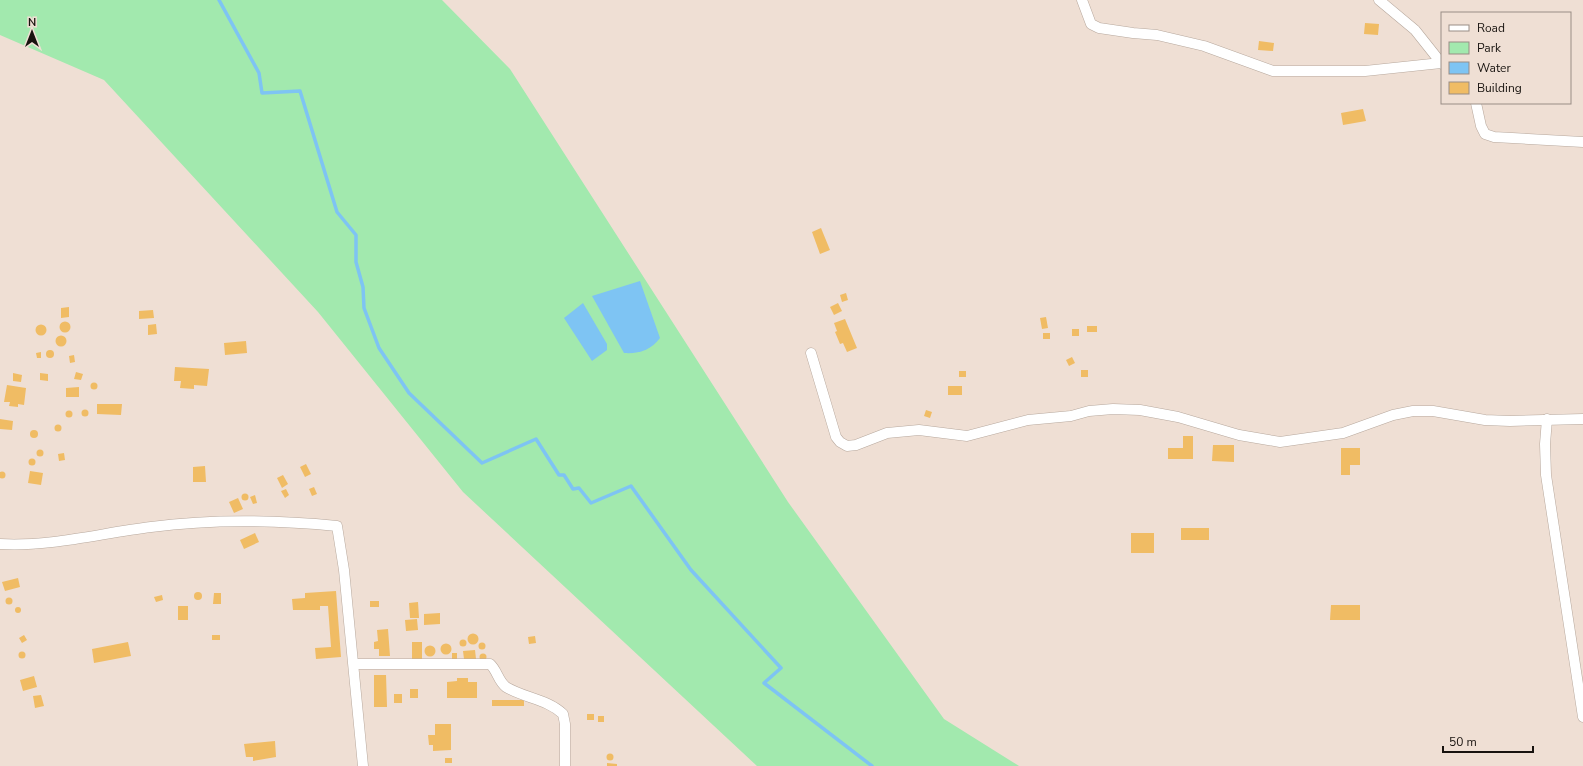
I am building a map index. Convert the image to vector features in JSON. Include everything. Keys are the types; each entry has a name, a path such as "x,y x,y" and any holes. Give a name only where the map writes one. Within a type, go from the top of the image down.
{"street":[{"path":"1082,0 1092,24 1099,28 1157,35 1189,42 1273,71 1365,71 1441,63"},
{"path":"1379,0 1415,30 1441,63"},
{"path":"1476,104 1481,126 1485,134 1494,136 1583,142"},
{"path":"811,353 836,437 840,442 847,446 856,445 887,433 919,430 967,436 1028,420 1071,416 1090,411 1113,409 1140,410 1178,417 1238,435 1280,442 1343,433 1393,415 1413,411 1433,412 1485,420 1510,422 1547,419 1583,419"},
{"path":"1547,419 1545,444 1546,475 1583,717"},
{"path":"0,544 37,544 174,525 272,522 337,526 344,570 363,766"},
{"path":"354,664 490,664 506,686 546,703 563,714 565,724 565,766"}],"green space":[{"path":"0,0 442,0 510,69 788,502 944,719 1019,766 757,766 463,492 318,312 104,80 0,35"}],"water":[{"path":"640,281 660,338 653,346 640,352 624,353 592,296"},
{"path":"583,303 607,344 607,350 592,361 564,318"}],"building":[{"path":"1365,23 1379,24 1378,35 1364,34"},
{"path":"1259,41 1274,43 1273,51 1258,50"},
{"path":"1363,109 1366,121 1343,125 1341,113"},
{"path":"821,228 830,250 820,254 812,232"},
{"path":"846,293 848,300 842,302 840,295"},
{"path":"838,303 842,311 834,315 830,307"},
{"path":"69,307 69,317 61,318 61,308"},
{"path":"153,310 154,318 139,319 139,311"},
{"path":"1046,317 1048,328 1042,329 1040,318"},
{"path":"845,319 857,348 847,352 843,343 840,344 835,332 837,331 834,323"},
{"path":"63,322 67,322 69,323 69,331 63,332 60,329 60,325"},
{"path":"156,324 157,334 148,335 148,325"},
{"path":"39,325 43,325 45,326 45,334 39,335 36,332 36,328"},
{"path":"1087,326 1097,326 1097,332 1087,332"},
{"path":"1072,329 1079,329 1079,336 1072,336"},
{"path":"1043,333 1050,333 1050,339 1043,339"},
{"path":"59,336 63,336 65,337 65,345 59,346 56,343 56,339"},
{"path":"246,341 247,353 225,355 224,343"},
{"path":"50,350 53,351 53,357 50,358 47,357 46,354 47,351"},
{"path":"41,352 41,358 37,358 36,353"},
{"path":"74,355 75,362 70,363 69,356"},
{"path":"1072,357 1075,363 1069,366 1066,360"},
{"path":"175,367 209,369 207,386 194,385 194,389 180,388 181,381 174,381"},
{"path":"1081,370 1088,370 1088,377 1081,377"},
{"path":"959,371 966,371 966,377 959,377"},
{"path":"76,372 83,374 81,380 74,379"},
{"path":"13,373 22,375 21,382 13,381"},
{"path":"40,373 48,374 48,381 40,380"},
{"path":"94,383 97,386 94,389 91,386"},
{"path":"7,385 26,388 24,405 18,404 18,407 9,406 10,402 4,402"},
{"path":"948,386 962,386 962,395 948,395"},
{"path":"79,387 79,397 66,397 66,388"},
{"path":"97,404 122,404 121,415 97,414"},
{"path":"85,410 88,413 85,416 82,413"},
{"path":"926,410 932,412 930,418 924,416"},
{"path":"69,411 72,414 69,417 66,414"},
{"path":"0,419 13,421 12,430 0,429"},
{"path":"58,425 61,428 58,431 55,428"},
{"path":"34,430 37,431 37,437 34,438 31,437 30,434 31,431"},
{"path":"1183,436 1193,436 1193,459 1168,459 1168,448 1183,448"},
{"path":"1213,445 1234,445 1234,462 1212,461"},
{"path":"1341,448 1360,448 1360,465 1350,465 1350,475 1341,475"},
{"path":"40,450 43,453 40,456 37,453"},
{"path":"64,453 65,460 59,461 58,454"},
{"path":"32,459 35,462 32,465 29,462"},
{"path":"306,464 311,474 305,477 300,467"},
{"path":"205,466 206,482 193,482 193,467"},
{"path":"30,471 43,473 41,485 28,483"},
{"path":"2,472 5,475 2,478 -1,475"},
{"path":"283,475 288,484 282,488 277,478"},
{"path":"314,487 317,494 312,496 309,489"},
{"path":"286,489 289,495 285,498 281,491"},
{"path":"245,494 248,497 245,500 242,497"},
{"path":"255,495 257,503 253,504 250,497"},
{"path":"238,498 243,509 234,513 229,502"},
{"path":"1181,528 1209,528 1209,540 1181,540"},
{"path":"255,533 259,542 244,549 240,540"},
{"path":"1131,533 1154,533 1154,553 1131,553"},
{"path":"18,578 20,587 5,591 2,582"},
{"path":"336,591 341,657 316,659 315,648 331,647 328,606 320,606 320,610 293,610 292,599 305,598 305,593"},
{"path":"198,592 201,593 201,599 198,600 195,599 194,596 195,593"},
{"path":"214,593 221,593 221,604 213,604"},
{"path":"162,595 163,600 156,602 154,597"},
{"path":"9,597 12,598 12,604 9,605 6,604 5,601 6,598"},
{"path":"370,601 379,601 379,607 370,607"},
{"path":"418,602 419,618 410,618 409,603"},
{"path":"1331,605 1360,605 1360,620 1330,620"},
{"path":"178,606 188,606 188,620 178,620"},
{"path":"18,607 21,610 18,613 15,610"},
{"path":"440,613 440,624 424,625 424,614"},
{"path":"417,619 418,630 406,631 405,620"},
{"path":"388,629 390,656 379,656 379,649 374,649 374,642 378,641 377,630"},
{"path":"471,634 475,634 477,635 477,643 471,644 468,641 468,637"},
{"path":"24,635 27,640 22,643 19,638"},
{"path":"212,635 220,635 220,640 212,640"},
{"path":"535,636 536,643 529,644 528,637"},
{"path":"463,640 466,643 463,646 460,643"},
{"path":"128,642 131,656 94,663 92,649"},
{"path":"412,642 422,642 422,659 412,659"},
{"path":"482,643 485,646 482,649 479,646"},
{"path":"444,644 448,644 450,645 450,653 444,654 441,651 441,647"},
{"path":"428,646 432,646 434,647 434,655 428,656 425,653 425,649"},
{"path":"475,650 476,659 464,659 463,651"},
{"path":"22,651 25,652 25,658 22,659 19,658 18,655 19,652"},
{"path":"452,653 457,653 457,659 452,659"},
{"path":"483,654 486,657 483,660 480,657"},
{"path":"374,675 386,675 387,707 374,707"},
{"path":"34,676 37,687 23,691 20,680"},
{"path":"457,678 468,678 468,682 477,682 477,698 447,698 447,682 457,681"},
{"path":"410,689 418,689 418,698 410,698"},
{"path":"394,694 402,694 402,703 394,703"},
{"path":"41,695 44,706 35,708 33,696"},
{"path":"492,700 524,700 524,706 492,706"},
{"path":"587,714 594,714 594,720 587,720"},
{"path":"598,716 604,716 604,722 598,722"},
{"path":"435,724 451,724 451,750 433,751 433,745 429,745 428,735 435,735"},
{"path":"275,741 276,757 253,761 253,757 246,757 244,744"},
{"path":"610,754 613,757 610,760 607,757"},
{"path":"445,758 452,758 452,763 445,763"},
{"path":"607,763 617,764 617,766 607,766"}],"waterway":[{"path":"219,0 259,73 262,93 300,91 337,212 356,235 356,262 363,287 364,308 379,348 409,393 482,463 536,439 559,475 564,475 573,489 579,488 591,503 631,486 691,570 781,668 764,683 872,766"}]}
